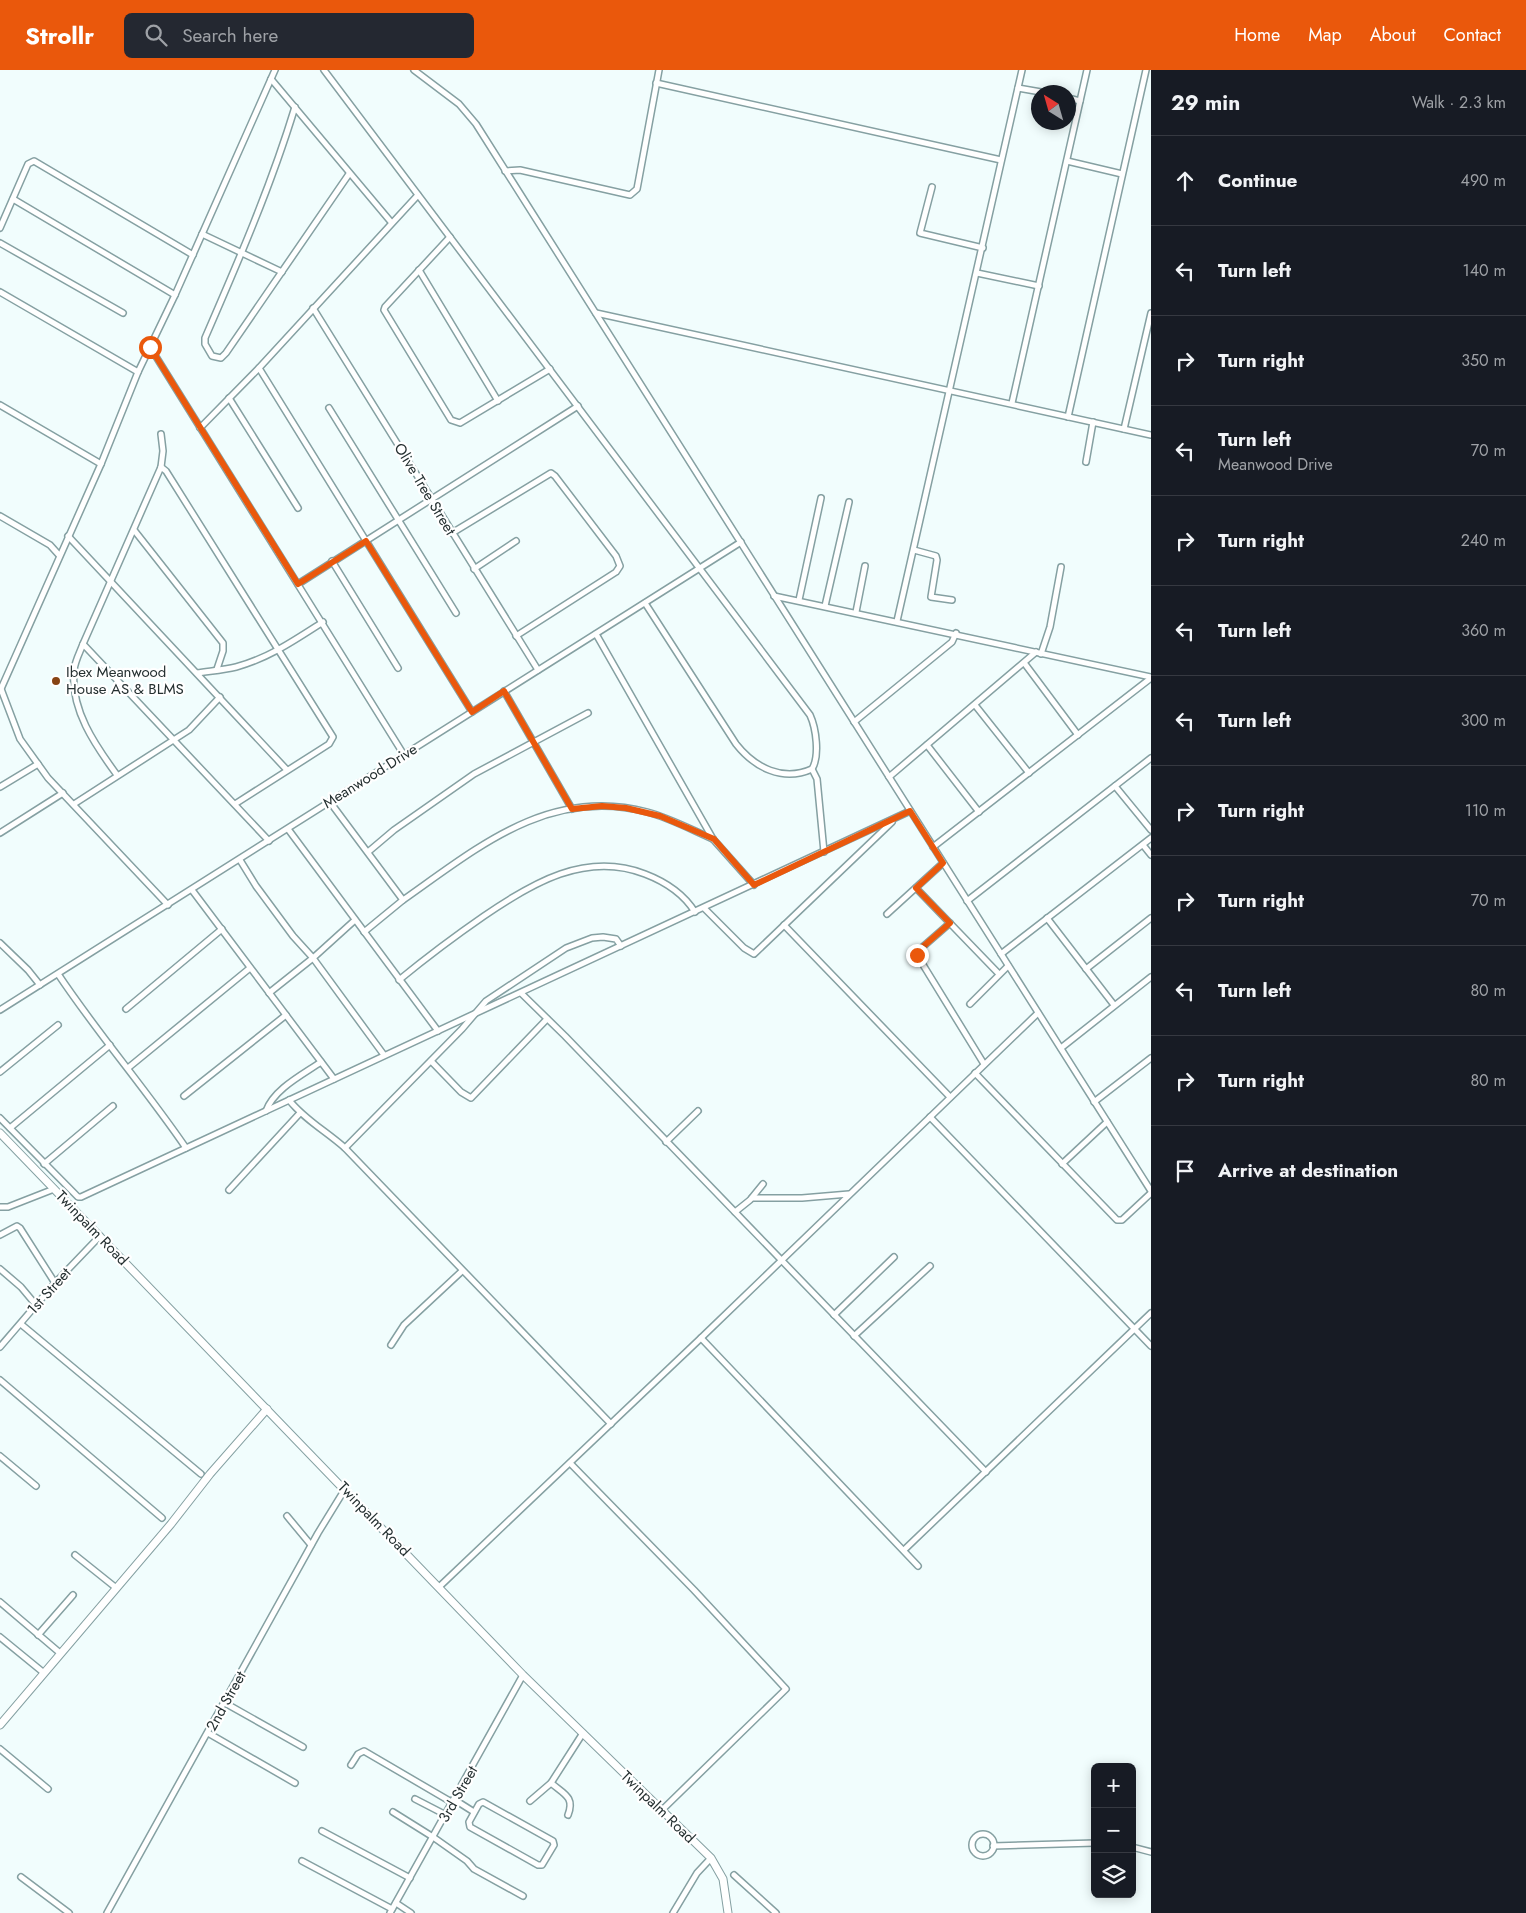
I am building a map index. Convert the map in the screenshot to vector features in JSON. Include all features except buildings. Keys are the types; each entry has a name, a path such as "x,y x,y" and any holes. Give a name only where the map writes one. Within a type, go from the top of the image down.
{"main road":[{"name":"Twinpalm Road","path":"0,1133 523,1674 711,1858 723,1879 728,1913"},
{"path":"0,1725 267,1409"}],"street":[{"path":"168,904 38,764 20,739 1,687 101,464 138,372 176,295 275,70"},
{"path":"324,70 810,715 813,722 816,756 812,769 817,779 824,852"},
{"path":"414,70 448,94 468,114 596,313 1094,1102 1149,1185 1151,1192 1122,1220 1117,1220 975,1074"},
{"path":"505,171 520,170 630,195 637,189 659,70"},
{"path":"897,620 1022,70"},
{"path":"1012,403 1087,70"},
{"path":"1068,417 1146,70"},
{"path":"271,79 391,222"},
{"path":"656,83 1001,160"},
{"path":"1018,88 1031,90"},
{"path":"1076,100 1080,101"},
{"path":"295,107 284,144 242,253 205,338 205,344 212,356 221,358 226,354 349,174"},
{"path":"0,228 28,164 34,161 193,255"},
{"path":"1066,161 1122,174"},
{"path":"932,187 920,233 983,248"},
{"path":"200,428 259,368 391,222 418,195"},
{"path":"13,199 176,295"},
{"path":"202,234 282,272"},
{"path":"450,237 385,307 386,315 451,420 460,423 550,369"},
{"path":"0,243 123,313"},
{"path":"419,270 498,401"},
{"path":"977,273 1039,286"},
{"path":"0,292 138,372"},
{"name":"Olive Tree Street","path":"313,308 538,670"},
{"path":"596,313 617,316 1151,435"},
{"path":"1124,429 1151,313"},
{"path":"150,347 323,622 404,755"},
{"path":"259,368 472,712"},
{"path":"230,398 298,508"},
{"path":"0,405 101,464"},
{"path":"298,584 578,406"},
{"path":"329,408 456,613"},
{"path":"1086,462 1093,422"},
{"path":"117,775 94,743 78,708 74,669 83,644 161,467 163,452 161,434"},
{"path":"161,467 166,471 280,650 333,739 329,744 235,804"},
{"path":"452,533 551,473 616,556 620,566 616,572 516,636"},
{"path":"799,600 821,498"},
{"path":"825,606 849,502"},
{"path":"0,516 50,545 59,555"},
{"path":"134,530 223,643 223,651 218,669"},
{"path":"68,536 287,770"},
{"path":"474,569 516,541"},
{"name":"Meanwood Drive","path":"0,1010 240,860 740,542"},
{"path":"914,550 936,556 931,596 952,600"},
{"path":"332,561 398,668"},
{"path":"856,612 865,566"},
{"path":"889,777 1038,653 1050,627 1061,567"},
{"path":"774,596 897,620 1151,678"},
{"path":"645,603 736,744 748,757 768,770 787,775 796,775 812,769"},
{"path":"197,673 234,668 280,650 323,622"},
{"path":"596,634 714,839 754,885"},
{"path":"854,722 952,642 956,634"},
{"path":"83,644 269,841"},
{"path":"1025,664 1078,735"},
{"path":"933,847 1151,678"},
{"path":"504,691 572,809"},
{"path":"74,804 196,724 220,697"},
{"path":"975,704 1029,773"},
{"path":"368,852 444,793 474,774 588,713"},
{"path":"927,745 979,812"},
{"path":"967,901 1151,758"},
{"path":"0,787 38,764"},
{"path":"1115,786 1151,830"},
{"path":"0,833 64,794"},
{"path":"330,802 403,900"},
{"path":"364,932 403,900 479,847 541,815 602,806 647,812 714,839"},
{"path":"0,1118 62,1183 78,1197 81,1197 910,811"},
{"path":"704,908 750,953 758,952 897,818"},
{"path":"288,829 438,1031"},
{"path":"1001,954 1151,838"},
{"path":"1143,845 1151,856"},
{"path":"240,860 256,886 293,936 313,958 384,1055"},
{"path":"887,914 943,863"},
{"path":"399,980 438,948 508,899 537,882 577,869 604,866 635,870 675,889 689,902 695,912"},
{"path":"916,888 999,974"},
{"path":"192,890 334,1079"},
{"path":"1047,918 1114,1005"},
{"path":"1086,969 1151,918"},
{"path":"269,993 313,958 355,920"},
{"path":"950,923 918,951 917,955 984,1064"},
{"path":"784,926 950,1097"},
{"path":"126,1009 222,929"},
{"path":"345,1148 431,1062 486,1001 554,954 572,946 603,937 616,939 621,946"},
{"path":"0,943 28,970 40,985"},
{"path":"970,1004 1008,966"},
{"path":"128,1068 250,968"},
{"path":"58,974 92,1024 128,1068 186,1148"},
{"path":"1061,1048 1151,977"},
{"path":"520,993 548,1019 986,1472"},
{"path":"439,1587 1038,1013"},
{"path":"184,1096 286,1015"},
{"path":"431,1062 461,1092 471,1098 548,1019"},
{"path":"0,1072 58,1025"},
{"path":"10,1128 110,1045"},
{"path":"1094,1102 1151,1058"},
{"path":"266,1111 269,1103 277,1094 321,1062"},
{"path":"289,1100 300,1113 316,1126 328,1132 345,1148 611,1424"},
{"path":"44,1164 113,1106"},
{"path":"666,1142 698,1111"},
{"path":"229,1190 300,1113"},
{"path":"930,1117 1151,1346"},
{"path":"1062,1164 1107,1122"},
{"path":"735,1212 752,1198 763,1184"},
{"path":"0,1207 8,1207 54,1189"},
{"path":"752,1198 802,1198 825,1194 850,1194"},
{"path":"0,1235 17,1226 20,1228 55,1283"},
{"name":"1st Street","path":"0,1347 55,1283 100,1236"},
{"path":"834,1315 894,1257"},
{"path":"854,1336 930,1266"},
{"path":"0,1269 21,1286 36,1305"},
{"path":"391,1345 404,1325 462,1271"},
{"path":"904,1550 1151,1313"},
{"path":"22,1325 201,1474"},
{"path":"701,1338 918,1566"},
{"path":"0,1380 162,1518"},
{"path":"0,1456 36,1486"},
{"path":"570,1463 694,1590 786,1689 661,1811"},
{"name":"2nd Street","path":"107,1913 312,1545 345,1490"},
{"path":"287,1516 312,1545"},
{"path":"74,1554 115,1587"},
{"path":"38,1635 73,1595"},
{"path":"0,1602 60,1653"},
{"path":"0,1637 44,1673"},
{"name":"3rd Street","path":"391,1911 454,1801 523,1674"},
{"path":"225,1703 303,1747"},
{"path":"208,1733 295,1783"},
{"path":"530,1801 551,1783 583,1733"},
{"path":"0,1749 48,1789"},
{"path":"351,1765 358,1754 364,1751 474,1812"},
{"path":"551,1783 570,1800 572,1805 568,1815"},
{"path":"415,1799 446,1815"},
{"path":"483,1802 553,1840 554,1845 542,1864 538,1865 470,1827 469,1822 474,1812 483,1802"},
{"path":"393,1812 467,1860 474,1869 523,1896"},
{"path":"322,1830 410,1878"},
{"path":"984,1834 991,1838 994,1846 989,1854 981,1855 974,1850 972,1843 976,1836 984,1834"},
{"path":"994,1846 1091,1843"},
{"path":"1136,1848 1151,1852"},
{"path":"674,1913 697,1873 711,1858"},
{"path":"302,1861 391,1911"},
{"path":"734,1875 776,1913"},
{"path":"21,1877 69,1913"},
{"path":"396,1903 411,1913"}],"place":[{"name":"Ibex Meanwood House AS & BLMS","path":"56,681"}],"route":[{"path":"150,347 298,584 366,541 472,712 504,691 572,809 602,806 626,808 660,816 714,839 724,853 754,885 910,811 943,863 916,888 950,923 918,951 917,955"}]}
